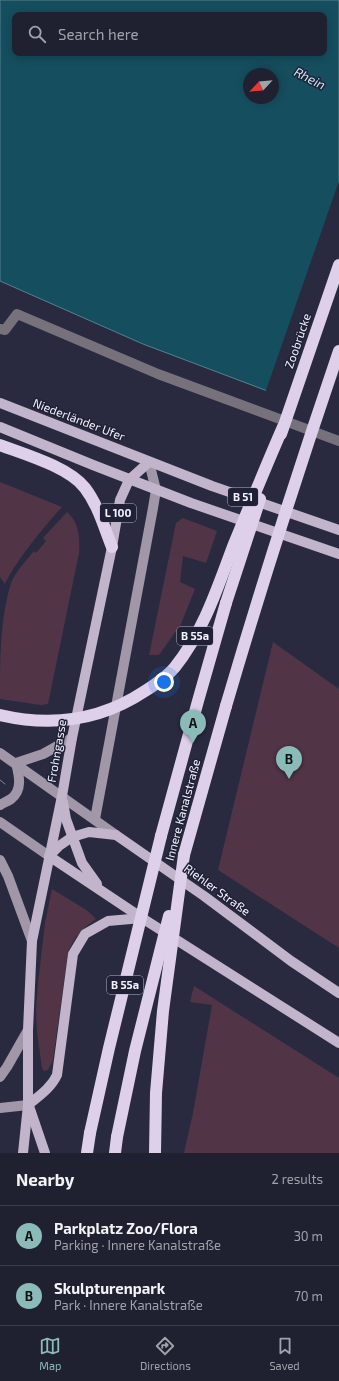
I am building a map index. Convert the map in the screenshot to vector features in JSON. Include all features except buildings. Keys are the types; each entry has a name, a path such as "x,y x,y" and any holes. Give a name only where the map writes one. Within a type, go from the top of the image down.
{"highway":[{"name":"Zoobrücke","path":"283,427 339,264"},
{"name":"Innere Kanalstraße","path":"115,1153 135,1051 184,855 255,608 302,457 339,351"},
{"name":"Innere Kanalstraße","path":"87,1153 109,1048 161,836 226,603 283,427"},
{"name":"B 55a","path":"0,716 22,720 55,722 85,717 109,710 136,698 159,682 175,667 204,621 254,494 283,427"},
{"path":"0,445 38,458 67,472 84,486 99,511 112,547"},
{"name":"B 55a","path":"155,1153 156,1093 163,1011 184,855"}],"main road":[{"name":"Niederländer Ufer","path":"0,403 149,462"},
{"name":"B 51","path":"0,427 129,480 339,554"},
{"path":"95,819 156,490 149,462 129,480"},
{"name":"B 51","path":"149,462 212,486 339,530"},
{"name":"Frohngasse","path":"28,1104 28,1030 32,941 112,547 120,500 129,480"},
{"path":"0,804 12,799 18,791 20,780 16,763 43,754 72,738"},
{"name":"Riehler Straße","path":"0,753 339,993"},
{"path":"62,796 66,820 82,863 100,889"},
{"path":"0,822 142,918 339,1043"},
{"path":"49,856 72,837 89,832 116,835"},
{"path":"0,860 8,876 32,941"},
{"path":"0,1108 28,1104 45,1092 54,1082 57,1075 73,954 85,934 108,921 142,918"},
{"path":"0,1077 28,1030"},
{"path":"23,1153 28,1104"},
{"path":"28,1104 45,1153"}],"street":[{"path":"0,328 5,330 17,314 158,374 339,441"}],"shaded area":[{"path":"0,482 62,507 23,554 5,584 0,577"},
{"path":"67,512 74,521 78,531 79,553 48,704 41,705 0,699 3,626 7,597 11,583 34,551 36,553 46,541 43,538"},
{"path":"183,518 217,531 206,563 183,556 180,582 195,589 181,624 159,655 149,655 176,523"},
{"path":"273,642 339,689 339,948 218,870"},
{"path":"52,889 88,911 96,919 79,933 68,952 53,1060 48,1070 44,1071 42,1068 37,1032 36,1009 45,923"},
{"path":"194,986 339,1078 339,1153 184,1153 193,1113 212,1005 190,1002"}],"water":[{"name":"Rhein","path":"0,0 339,0 339,418 143,344 0,281"}],"pier":[{"path":"339,181 339,420 265,393"}],"tram line":[{"path":"0,780 5,784"}],"place":[{"name":"Parkplatz Zoo/Flora","path":"193,743"},
{"name":"Skulpturenpark","path":"289,779"}]}
